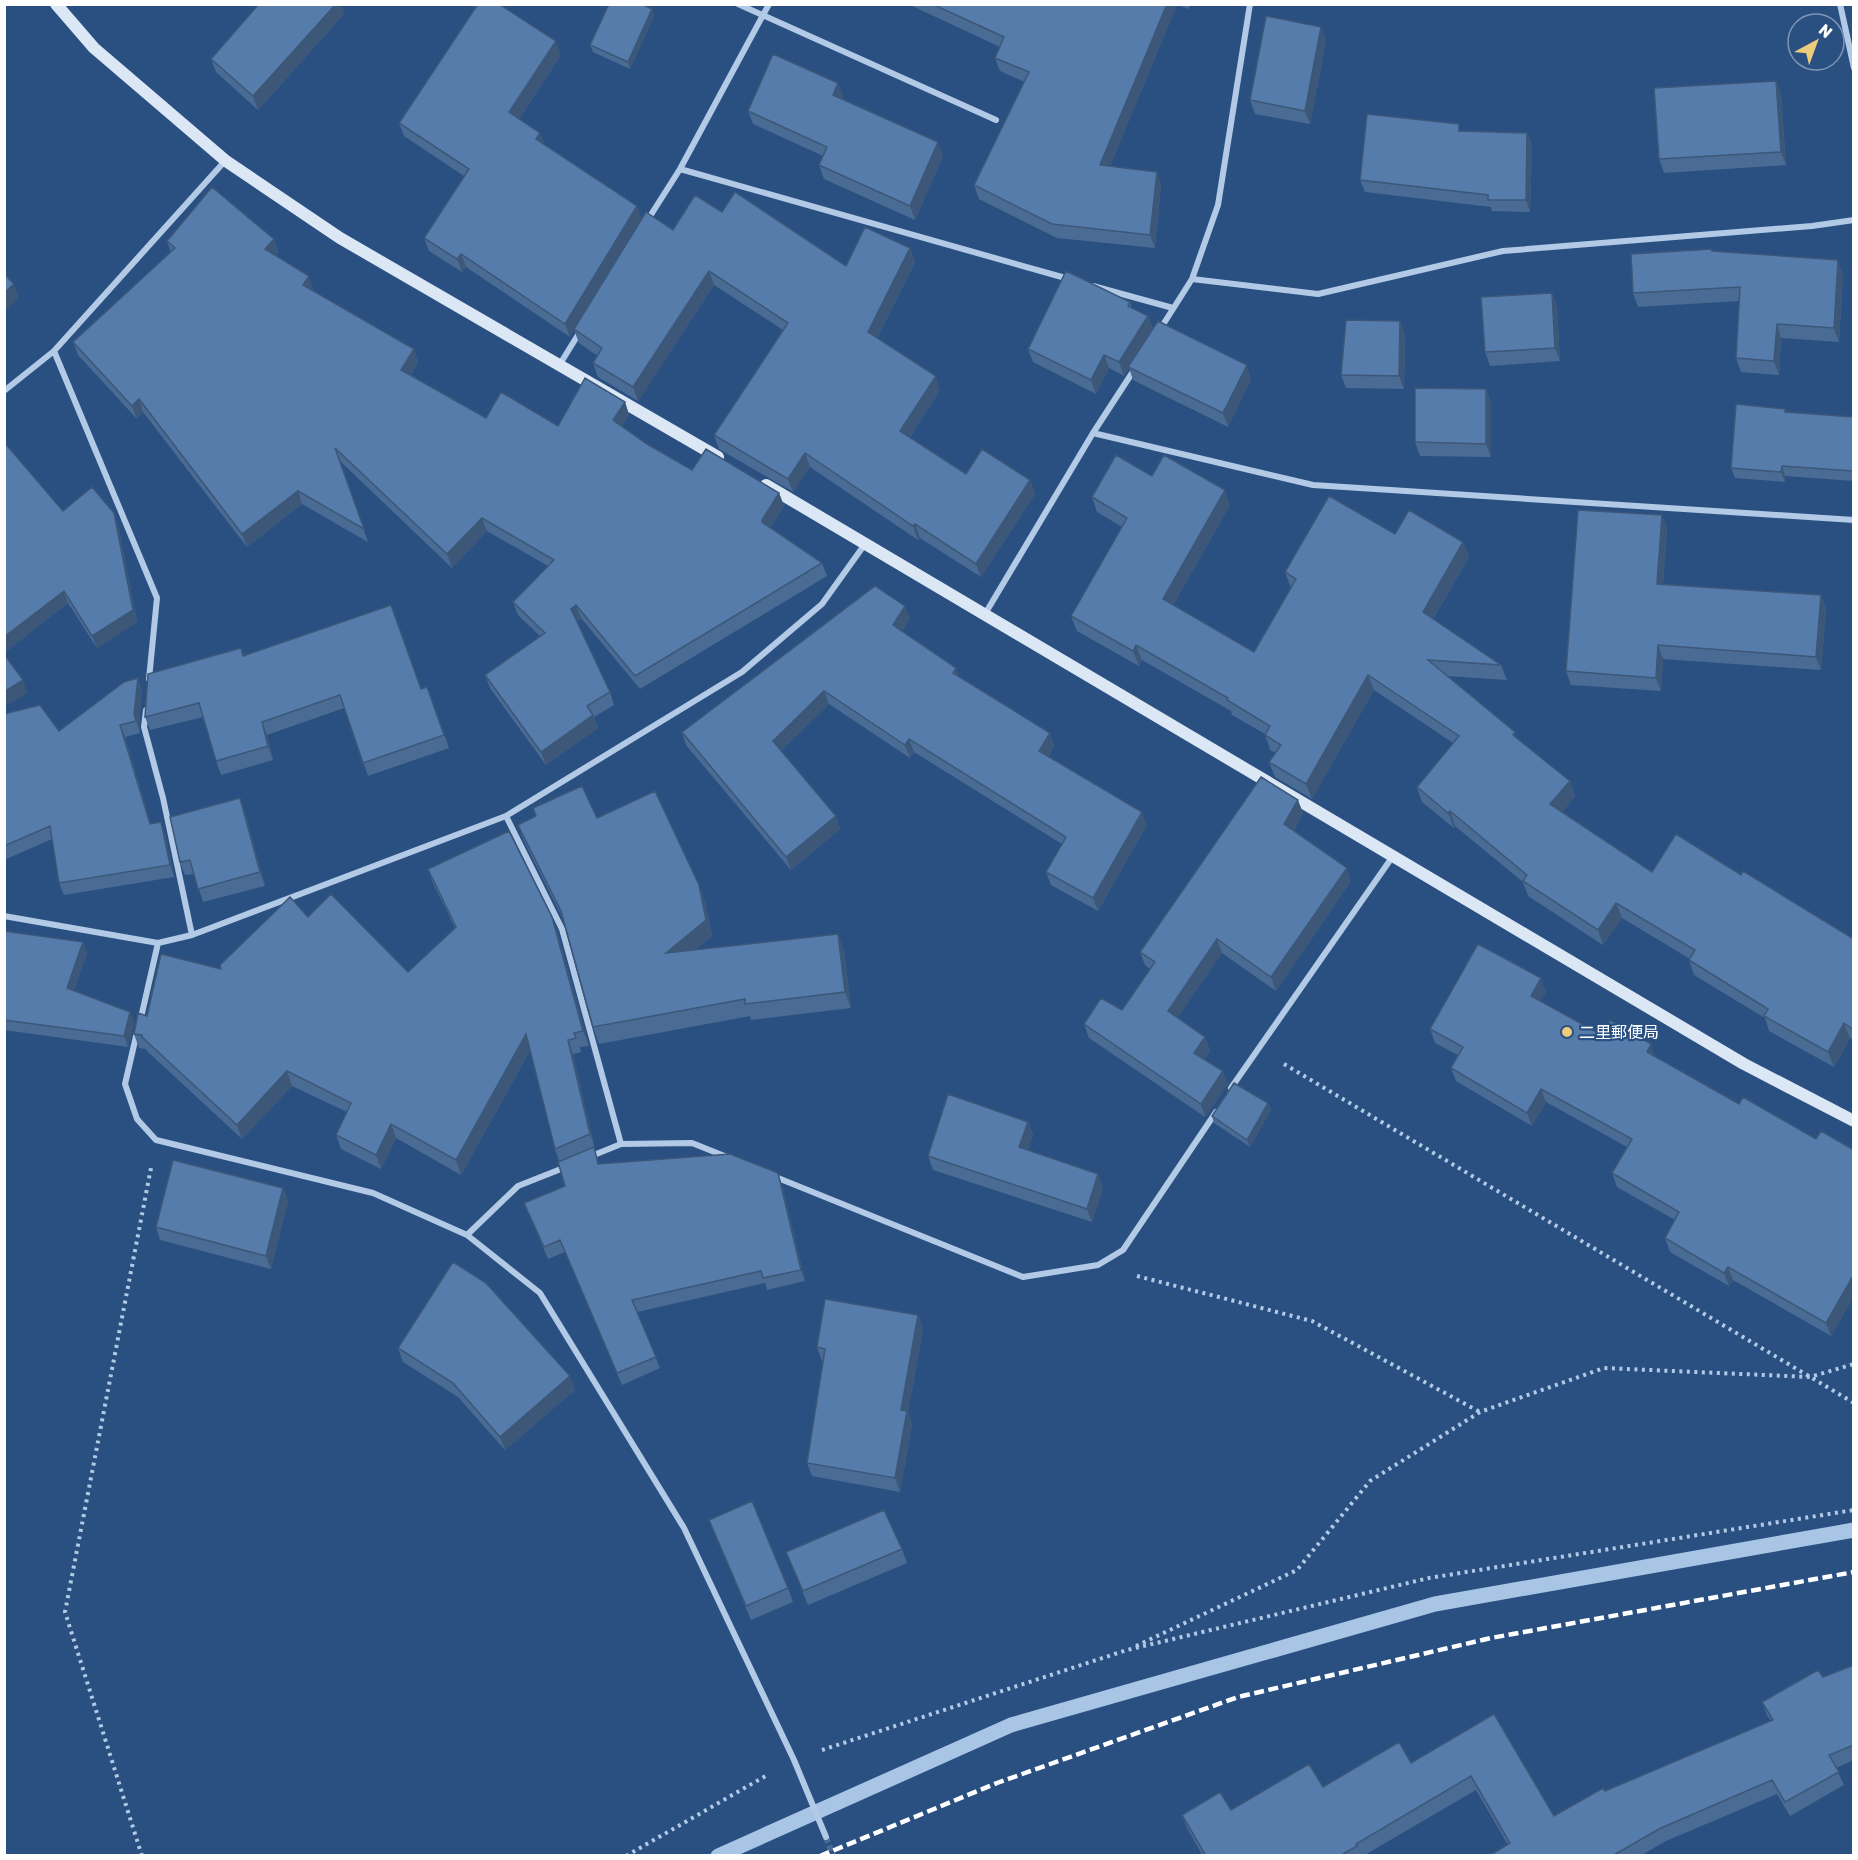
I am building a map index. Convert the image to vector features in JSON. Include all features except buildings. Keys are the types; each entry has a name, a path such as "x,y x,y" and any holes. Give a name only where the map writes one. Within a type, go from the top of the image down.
{"street":[{"path":"56,4 94,48 226,161 340,238 733,466"},
{"path":"738,4 996,120"},
{"path":"644,227 680,169 769,4"},
{"path":"1155,337 1192,279 1218,205 1250,4"},
{"path":"1840,4 1854,69"},
{"path":"4,392 54,351 226,161"},
{"path":"680,169 1173,308"},
{"path":"1192,279 1318,294 1503,251 1812,226 1854,220"},
{"path":"560,364 584,325"},
{"path":"54,351 157,598 148,692"},
{"path":"984,615 1136,366"},
{"path":"1093,433 1312,485 1854,520"},
{"path":"753,478 1744,1064 1854,1121"},
{"path":"4,916 158,943 192,935 506,816 742,672 822,604 865,544"},
{"path":"147,703 144,727 163,798 192,935"},
{"path":"506,816 562,929 621,1144"},
{"path":"1226,1096 1393,856"},
{"path":"158,943 125,1084 137,1119 156,1140 373,1193 467,1235 540,1293 684,1528 794,1760 826,1837"},
{"path":"769,1174 1023,1277 1098,1265 1123,1250 1219,1106"},
{"path":"580,1161 621,1144 692,1143 736,1161"},
{"path":"467,1235 518,1186 569,1165"}],"path":[{"path":"1258,1048 1854,1403"},
{"path":"142,1856 64,1612 156,1140"},
{"path":"1098,1265 1312,1322 1480,1412"},
{"path":"1127,1650 1297,1570 1370,1481 1480,1412 1604,1368 1810,1377 1854,1364"},
{"path":"626,1856 794,1760 1127,1650 1429,1578 1854,1509"}],"waterway":[{"path":"718,1856 1011,1725 1435,1604 1854,1530"}],"tunnel":[{"path":"826,1837 833,1856"}],"railway":[{"path":"820,1856 997,1783 1238,1697 1491,1638 1854,1572"}],"place":[{"name":"二里郵便局","path":"1567,1032"}]}
